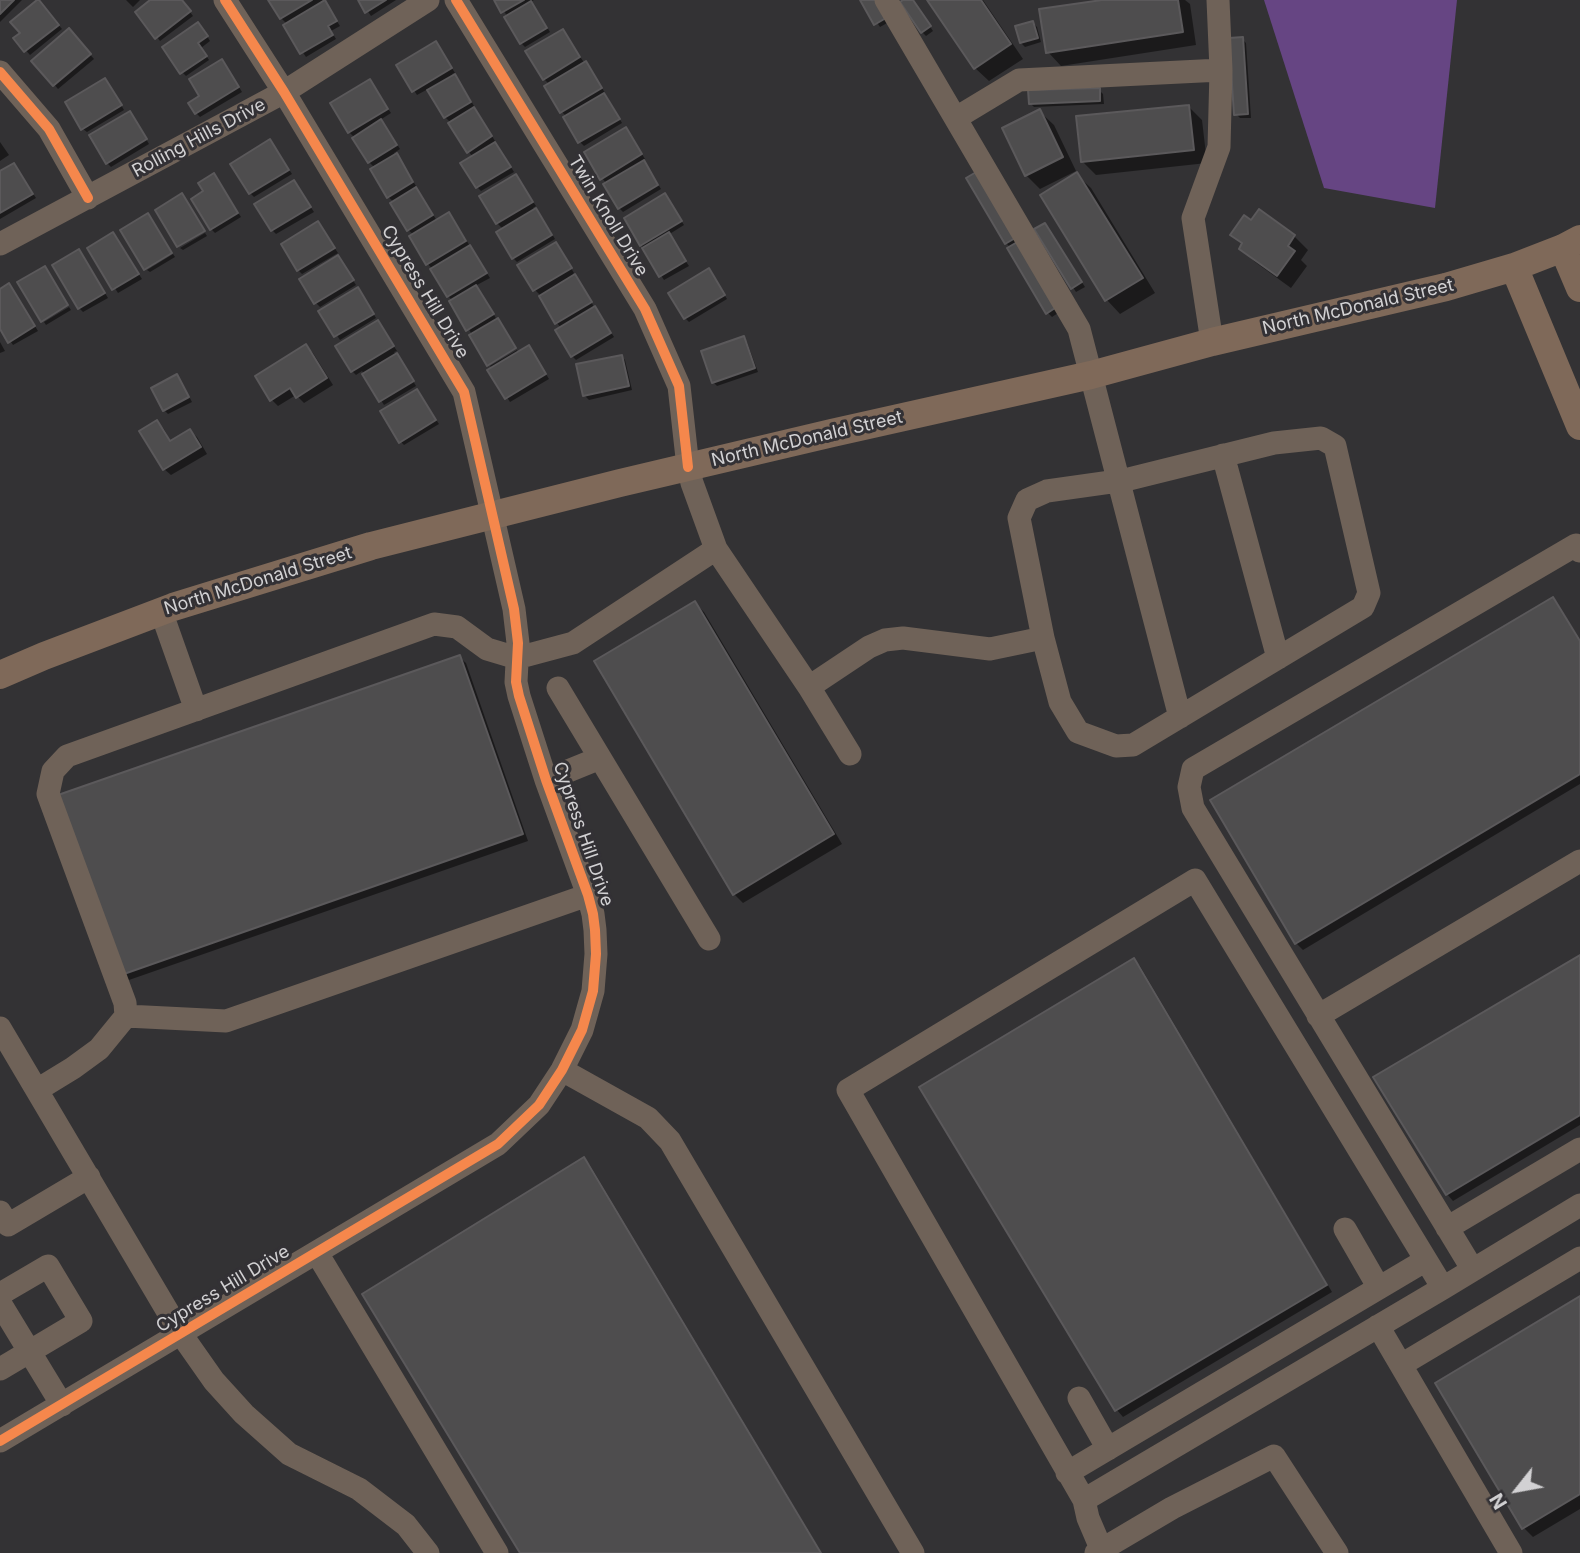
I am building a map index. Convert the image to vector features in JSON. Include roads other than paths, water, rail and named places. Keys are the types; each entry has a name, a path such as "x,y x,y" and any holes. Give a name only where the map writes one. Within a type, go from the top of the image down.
{"main road":[{"name":"North McDonald Street","path":"0,675 161,611 363,548 688,467 1091,375 1212,342 1446,287 1514,267 1572,243"},
{"path":"1572,243 1580,288"},
{"path":"1514,267 1580,426"}],"street":[{"name":"Cypress Hill Drive","path":"0,1441 498,1144 539,1105 562,1070 582,1030 593,991 595,930 588,895 546,780 519,695 516,682 518,643 514,609 464,392 284,92 225,0"},
{"name":"Rolling Hills Drive","path":"0,244 284,92 428,0"},
{"name":"Twin Knoll Drive","path":"456,0 645,309 680,386 688,467 716,549 809,687 850,754"},
{"path":"886,0 1079,329 1180,717"},
{"path":"1212,342 1193,218 1219,147 1221,71 1218,0"},
{"path":"956,118 1019,80 1221,71"},
{"path":"0,72 49,129 88,198"},
{"path":"1321,438 1335,446 1369,593 1363,607 1133,745 1116,746 1078,732 1060,702 1043,638 1018,518 1027,500 1047,491 1119,481 1223,455 1274,443 1321,438"},
{"path":"1223,455 1278,658"},
{"path":"1473,1270 1193,808 1189,787 1194,769 1579,546"},
{"path":"37,1090 99,1049 126,1016 125,1003 48,794 53,771 67,757 434,624 457,627 487,649 517,658 573,643 716,549"},
{"path":"161,611 196,710"},
{"path":"809,687 885,640 903,638 990,649 1043,638"},
{"path":"558,688 709,939"},
{"path":"546,780 600,758"},
{"path":"1225,861 848,1090 1084,1500 1100,1552 1172,1508 1274,1456 1337,1553"},
{"path":"1318,1016 1580,861"},
{"path":"1195,880 1443,1288"},
{"path":"126,1016 226,1021 588,895"},
{"path":"0,1028 181,1334 214,1381 244,1414 289,1454 369,1496 406,1525 428,1553"},
{"path":"562,1070 648,1118 670,1141 913,1553"},
{"path":"1447,1227 1580,1149"},
{"path":"0,1212 8,1226 89,1177"},
{"path":"1084,1500 1580,1205"},
{"path":"1345,1229 1379,1288"},
{"path":"317,1252 497,1553"},
{"path":"1401,1365 1580,1258"},
{"path":"1068,1473 1426,1260"},
{"path":"0,1294 47,1266 81,1321 0,1369"},
{"path":"0,1303 62,1405"},
{"path":"1378,1326 1511,1553"},
{"path":"1079,1398 1108,1449"}]}
